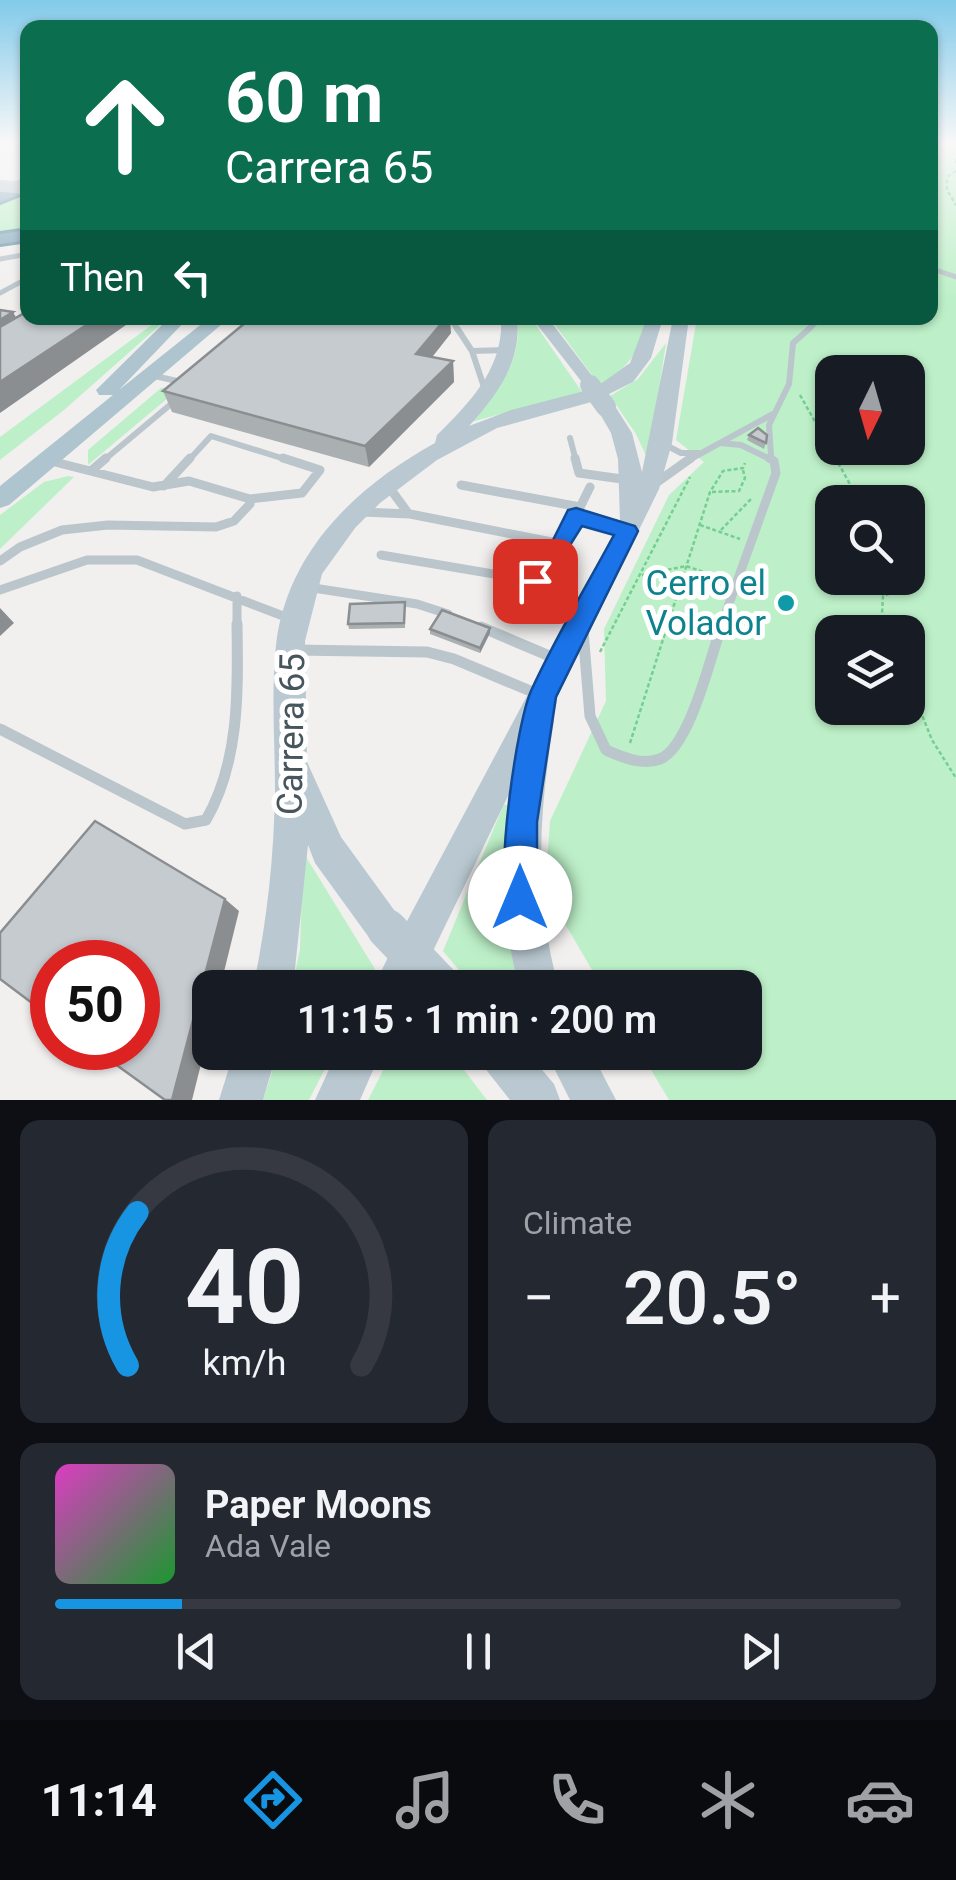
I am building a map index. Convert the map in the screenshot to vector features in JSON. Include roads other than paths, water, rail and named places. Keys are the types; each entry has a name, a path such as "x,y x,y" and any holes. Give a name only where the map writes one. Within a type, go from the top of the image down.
{"main road":[{"path":"0,475 193,325"},
{"path":"150,375 196,325"},
{"path":"0,498 150,375 230,325"},
{"path":"418,464 448,436 485,390 509,350 509,325"},
{"path":"545,325 606,407 628,446 640,485"},
{"name":"Carrera 65","path":"276,970 286,902 291,760 287,682 304,587 318,558 358,512 418,464 484,426 590,396 623,380 647,350 653,325"},
{"path":"402,970 627,531 640,485 662,442 680,325"},
{"path":"535,970 522,919 518,877 525,795 542,696"},
{"path":"291,760 328,850 386,929 426,970"},
{"path":"240,1100 250,1070"},
{"path":"336,1100 351,1070"},
{"path":"514,1070 538,1100"},
{"path":"577,1070 594,1100"}],"lane":[{"path":"954,286 955,277"},
{"path":"455,325 472,351 485,390"},
{"path":"582,618 590,716 606,750 638,761 668,756 684,738 776,473 767,449 769,425 790,384 788,364 793,343 813,325"},
{"path":"472,351 509,350"},
{"path":"91,471 194,384 150,375"},
{"path":"570,438 580,473 640,485 775,412"},
{"path":"46,460 163,487 189,481 250,499 302,493 320,470 211,436 163,487"},
{"path":"662,442 681,453 702,453"},
{"path":"720,443 752,449 774,461"},
{"path":"461,485 578,512 627,531"},
{"path":"389,487 410,514"},
{"path":"381,555 535,581 562,544 590,487"},
{"path":"0,561 43,533 76,526 227,524 238,517 250,499"},
{"path":"358,512 410,514 562,544"},
{"path":"0,590 87,560 137,560 237,596 293,635 428,652 542,696"},
{"path":"304,587 417,604 460,618"},
{"path":"0,729 185,824 206,820 218,805 237,702 237,596"},
{"path":"476,625 561,660"}],"place":[{"name":"Cerro el Volador","path":"786,603"}]}
